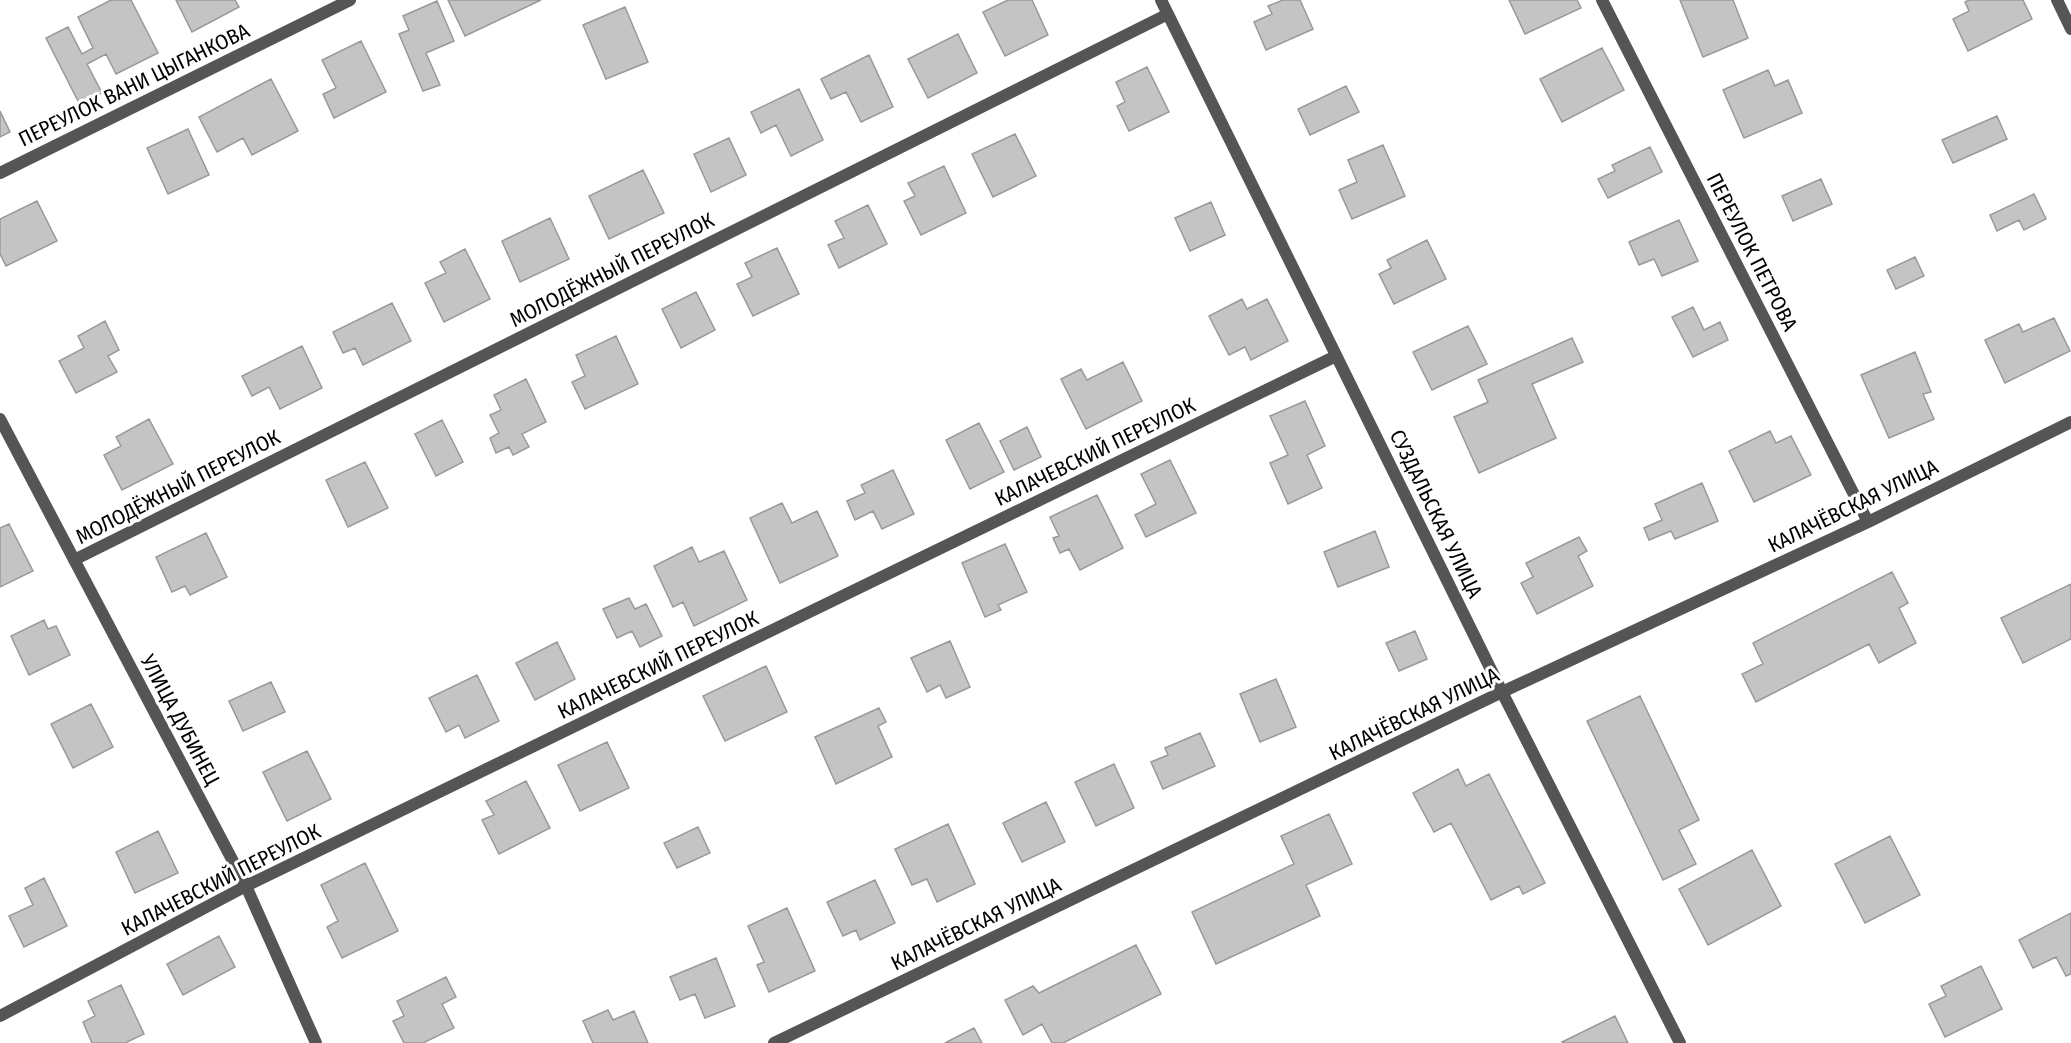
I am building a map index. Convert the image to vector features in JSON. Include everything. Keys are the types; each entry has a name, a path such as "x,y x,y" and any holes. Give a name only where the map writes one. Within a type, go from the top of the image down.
{"street":[{"name":"ПЕРЕУЛОК ВАНИ ЦЫГАНКОВА","path":"0,172 350,0"},
{"name":"СУЗДАЛЬСКАЯ УЛИЦА","path":"1161,0 1502,692 1680,1043"},
{"name":"ПЕРЕУЛОК ПЕТРОВА","path":"1602,0 1868,522"},
{"path":"2056,0 2071,29"},
{"name":"МОЛОДЁЖНЫЙ ПЕРЕУЛОК","path":"74,560 1168,14"},
{"name":"КАЛАЧЕВСКИЙ ПЕРЕУЛОК","path":"0,1016 246,886 1336,356"},
{"name":"УЛИЦА ДУБИНЕЦ","path":"0,419 246,886 316,1043"},
{"name":"КАЛАЧЁВСКАЯ УЛИЦА","path":"774,1043 1502,692 1868,522 2071,422"}],"building":[{"path":"111,0 131,0 158,53 116,74 106,54 87,64 102,93 80,105 46,38 68,27 82,54 93,48 78,17"},
{"path":"176,0 235,0 239,7 192,32"},
{"path":"448,0 541,0 465,36"},
{"path":"1008,0 1032,0 1048,35 1005,56 983,12"},
{"path":"1283,0 1300,0 1313,29 1266,50 1254,22 1272,14 1268,6"},
{"path":"1509,0 1577,0 1581,8 1525,34"},
{"path":"1680,0 1733,0 1748,38 1703,57"},
{"path":"1969,0 2023,0 2032,19 1968,51 1953,19 1969,11 1965,2"},
{"path":"437,1 454,41 426,53 440,85 423,91 399,34 409,30 403,16"},
{"path":"625,7 648,62 606,79 583,25"},
{"path":"958,34 977,73 928,98 908,59"},
{"path":"361,41 386,92 334,118 323,94 336,88 322,60"},
{"path":"1602,48 1624,90 1562,122 1540,79"},
{"path":"869,55 893,107 861,122 846,92 831,99 821,79"},
{"path":"1147,67 1169,112 1129,131 1117,106 1125,102 1116,82"},
{"path":"1768,70 1775,86 1788,80 1802,113 1744,138 1723,90"},
{"path":"271,79 298,131 252,155 243,138 217,152 199,117"},
{"path":"1346,86 1359,112 1310,135 1298,109"},
{"path":"799,89 823,140 791,156 776,125 761,133 751,112"},
{"path":"0,111 10,132 0,137"},
{"path":"1997,116 2007,139 1953,163 1942,140"},
{"path":"188,129 209,175 168,194 147,148"},
{"path":"1015,134 1036,176 993,197 972,154"},
{"path":"729,138 746,175 711,192 694,154"},
{"path":"1383,145 1405,196 1352,219 1339,190 1357,182 1348,160"},
{"path":"1650,147 1662,172 1608,198 1598,179 1615,171 1612,165"},
{"path":"944,166 966,213 921,235 904,201 915,196 908,183"},
{"path":"643,170 664,213 609,239 589,196"},
{"path":"1821,179 1832,204 1793,221 1782,196"},
{"path":"2034,194 2046,219 2024,230 2019,220 1997,231 1990,215"},
{"path":"37,201 57,241 6,266 0,254 0,219"},
{"path":"1211,202 1225,235 1190,251 1175,218"},
{"path":"868,205 887,244 839,268 828,245 844,238 835,221"},
{"path":"550,218 569,259 520,282 502,241"},
{"path":"1679,220 1698,261 1662,276 1654,259 1639,265 1629,242"},
{"path":"1427,240 1446,279 1394,304 1379,274 1391,268 1387,260"},
{"path":"777,248 799,294 753,316 737,284 752,277 745,263"},
{"path":"465,249 490,299 444,322 425,283 446,273 440,262"},
{"path":"1915,257 1924,276 1896,289 1887,270"},
{"path":"696,292 715,330 681,348 662,309"},
{"path":"1242,299 1247,309 1267,299 1288,341 1251,360 1245,347 1229,355 1209,316"},
{"path":"392,303 411,341 363,365 355,348 343,353 333,332"},
{"path":"1693,307 1704,330 1720,322 1728,340 1693,357 1672,317"},
{"path":"2054,318 2070,351 2005,383 1985,340 2019,324 2023,332"},
{"path":"105,321 119,350 108,356 117,372 76,393 59,361 84,348 78,336"},
{"path":"1468,326 1487,364 1432,390 1413,352"},
{"path":"616,336 638,384 585,409 572,382 585,376 576,355"},
{"path":"1572,338 1583,362 1532,384 1556,438 1479,473 1454,417 1488,402 1478,380"},
{"path":"302,346 322,388 280,409 269,387 252,396 242,376"},
{"path":"1915,352 1931,392 1923,394 1934,419 1889,438 1861,375"},
{"path":"1123,362 1142,401 1086,429 1061,379 1081,369 1087,380"},
{"path":"526,379 546,422 522,434 529,447 513,455 509,447 496,453 490,438 499,433 490,415 501,410 494,395"},
{"path":"1305,401 1325,446 1307,455 1322,488 1288,504 1270,463 1288,455 1270,416"},
{"path":"149,419 173,464 122,490 104,455 121,446 116,437"},
{"path":"442,420 463,462 436,476 415,434"},
{"path":"979,423 1004,472 970,489 946,440"},
{"path":"1027,427 1041,457 1014,470 1000,441"},
{"path":"1770,431 1776,443 1791,436 1811,475 1754,502 1729,451"},
{"path":"1170,460 1196,513 1146,537 1135,515 1156,504 1141,474"},
{"path":"365,462 388,508 348,527 326,480"},
{"path":"893,470 914,514 882,529 873,511 855,520 847,501 865,493 861,485"},
{"path":"1702,483 1718,521 1675,539 1671,531 1649,540 1644,528 1662,520 1655,504"},
{"path":"1097,495 1123,548 1080,570 1069,549 1060,553 1053,538 1059,536 1050,517"},
{"path":"782,503 792,523 817,511 838,556 780,583 750,518"},
{"path":"9,524 33,571 0,587 0,528"},
{"path":"1375,531 1389,567 1338,587 1324,552"},
{"path":"206,533 227,577 190,595 185,586 172,592 156,557"},
{"path":"1579,537 1587,551 1578,556 1593,586 1537,614 1521,583 1533,577 1526,563"},
{"path":"1005,544 1027,592 998,605 1001,610 985,617 962,563"},
{"path":"692,547 699,562 724,551 747,600 694,626 683,602 673,607 654,566"},
{"path":"1892,572 1908,603 1899,608 1916,643 1879,663 1869,644 1756,702 1742,674 1763,664 1753,643"},
{"path":"2071,584 2071,639 2023,663 2001,618"},
{"path":"629,598 635,609 646,604 662,636 640,647 632,631 617,638 603,609"},
{"path":"44,620 48,629 56,626 70,655 29,675 11,636"},
{"path":"1415,631 1427,659 1399,671 1386,643"},
{"path":"950,641 970,687 946,698 940,685 927,692 911,658"},
{"path":"557,642 575,679 535,700 516,663"},
{"path":"766,666 787,712 725,741 703,696"},
{"path":"477,675 499,721 465,738 459,725 446,732 429,698"},
{"path":"1276,679 1296,727 1260,742 1240,694"},
{"path":"271,682 285,712 243,731 229,701"},
{"path":"1640,696 1699,820 1679,830 1696,864 1663,880 1587,721"},
{"path":"91,704 113,747 73,768 51,724"},
{"path":"879,708 886,722 878,726 892,757 836,784 815,737"},
{"path":"1200,733 1215,766 1163,789 1151,762 1168,755 1165,748"},
{"path":"607,742 629,788 580,811 558,765"},
{"path":"307,751 331,799 287,821 263,772"},
{"path":"1114,764 1134,808 1096,826 1075,782"},
{"path":"1458,769 1466,786 1489,774 1545,883 1523,894 1519,886 1491,900 1451,823 1434,832 1413,793"},
{"path":"526,781 550,828 499,854 482,820 494,815 486,801"},
{"path":"1046,802 1065,842 1022,862 1003,823"},
{"path":"1329,814 1352,864 1306,885 1320,916 1216,964 1192,912 1294,864 1281,836"},
{"path":"948,824 975,884 937,902 927,879 912,885 895,849"},
{"path":"698,827 710,853 677,868 664,843"},
{"path":"158,831 178,873 135,893 116,852"},
{"path":"1890,836 1920,895 1865,923 1835,864"},
{"path":"1752,850 1781,906 1708,945 1679,889"},
{"path":"365,863 398,931 342,958 327,927 338,921 321,885"},
{"path":"44,878 67,926 24,947 9,916 33,905 25,888"},
{"path":"875,880 895,923 860,940 856,930 843,936 827,902"},
{"path":"787,908 815,971 769,992 757,965 764,962 748,926"},
{"path":"2071,913 2071,974 2066,976 2056,957 2033,968 2019,940"},
{"path":"219,936 235,967 183,995 167,964"},
{"path":"1136,945 1161,994 1063,1043 1052,1043 1042,1024 1023,1035 1005,1000 1033,986 1039,993"},
{"path":"716,958 735,1006 705,1018 695,994 680,1000 670,977"},
{"path":"1981,966 2002,1009 1945,1037 1929,1004 1946,996 1941,986"},
{"path":"446,977 456,997 442,1004 454,1028 423,1043 404,1043 393,1021 404,1016 397,1001"},
{"path":"121,985 144,1034 125,1043 92,1043 83,1022 95,1016 88,1001"},
{"path":"608,1010 613,1020 634,1011 648,1043 593,1043 583,1021"},
{"path":"1615,1016 1628,1043 1562,1042"},
{"path":"974,1028 982,1043 945,1043"}]}
